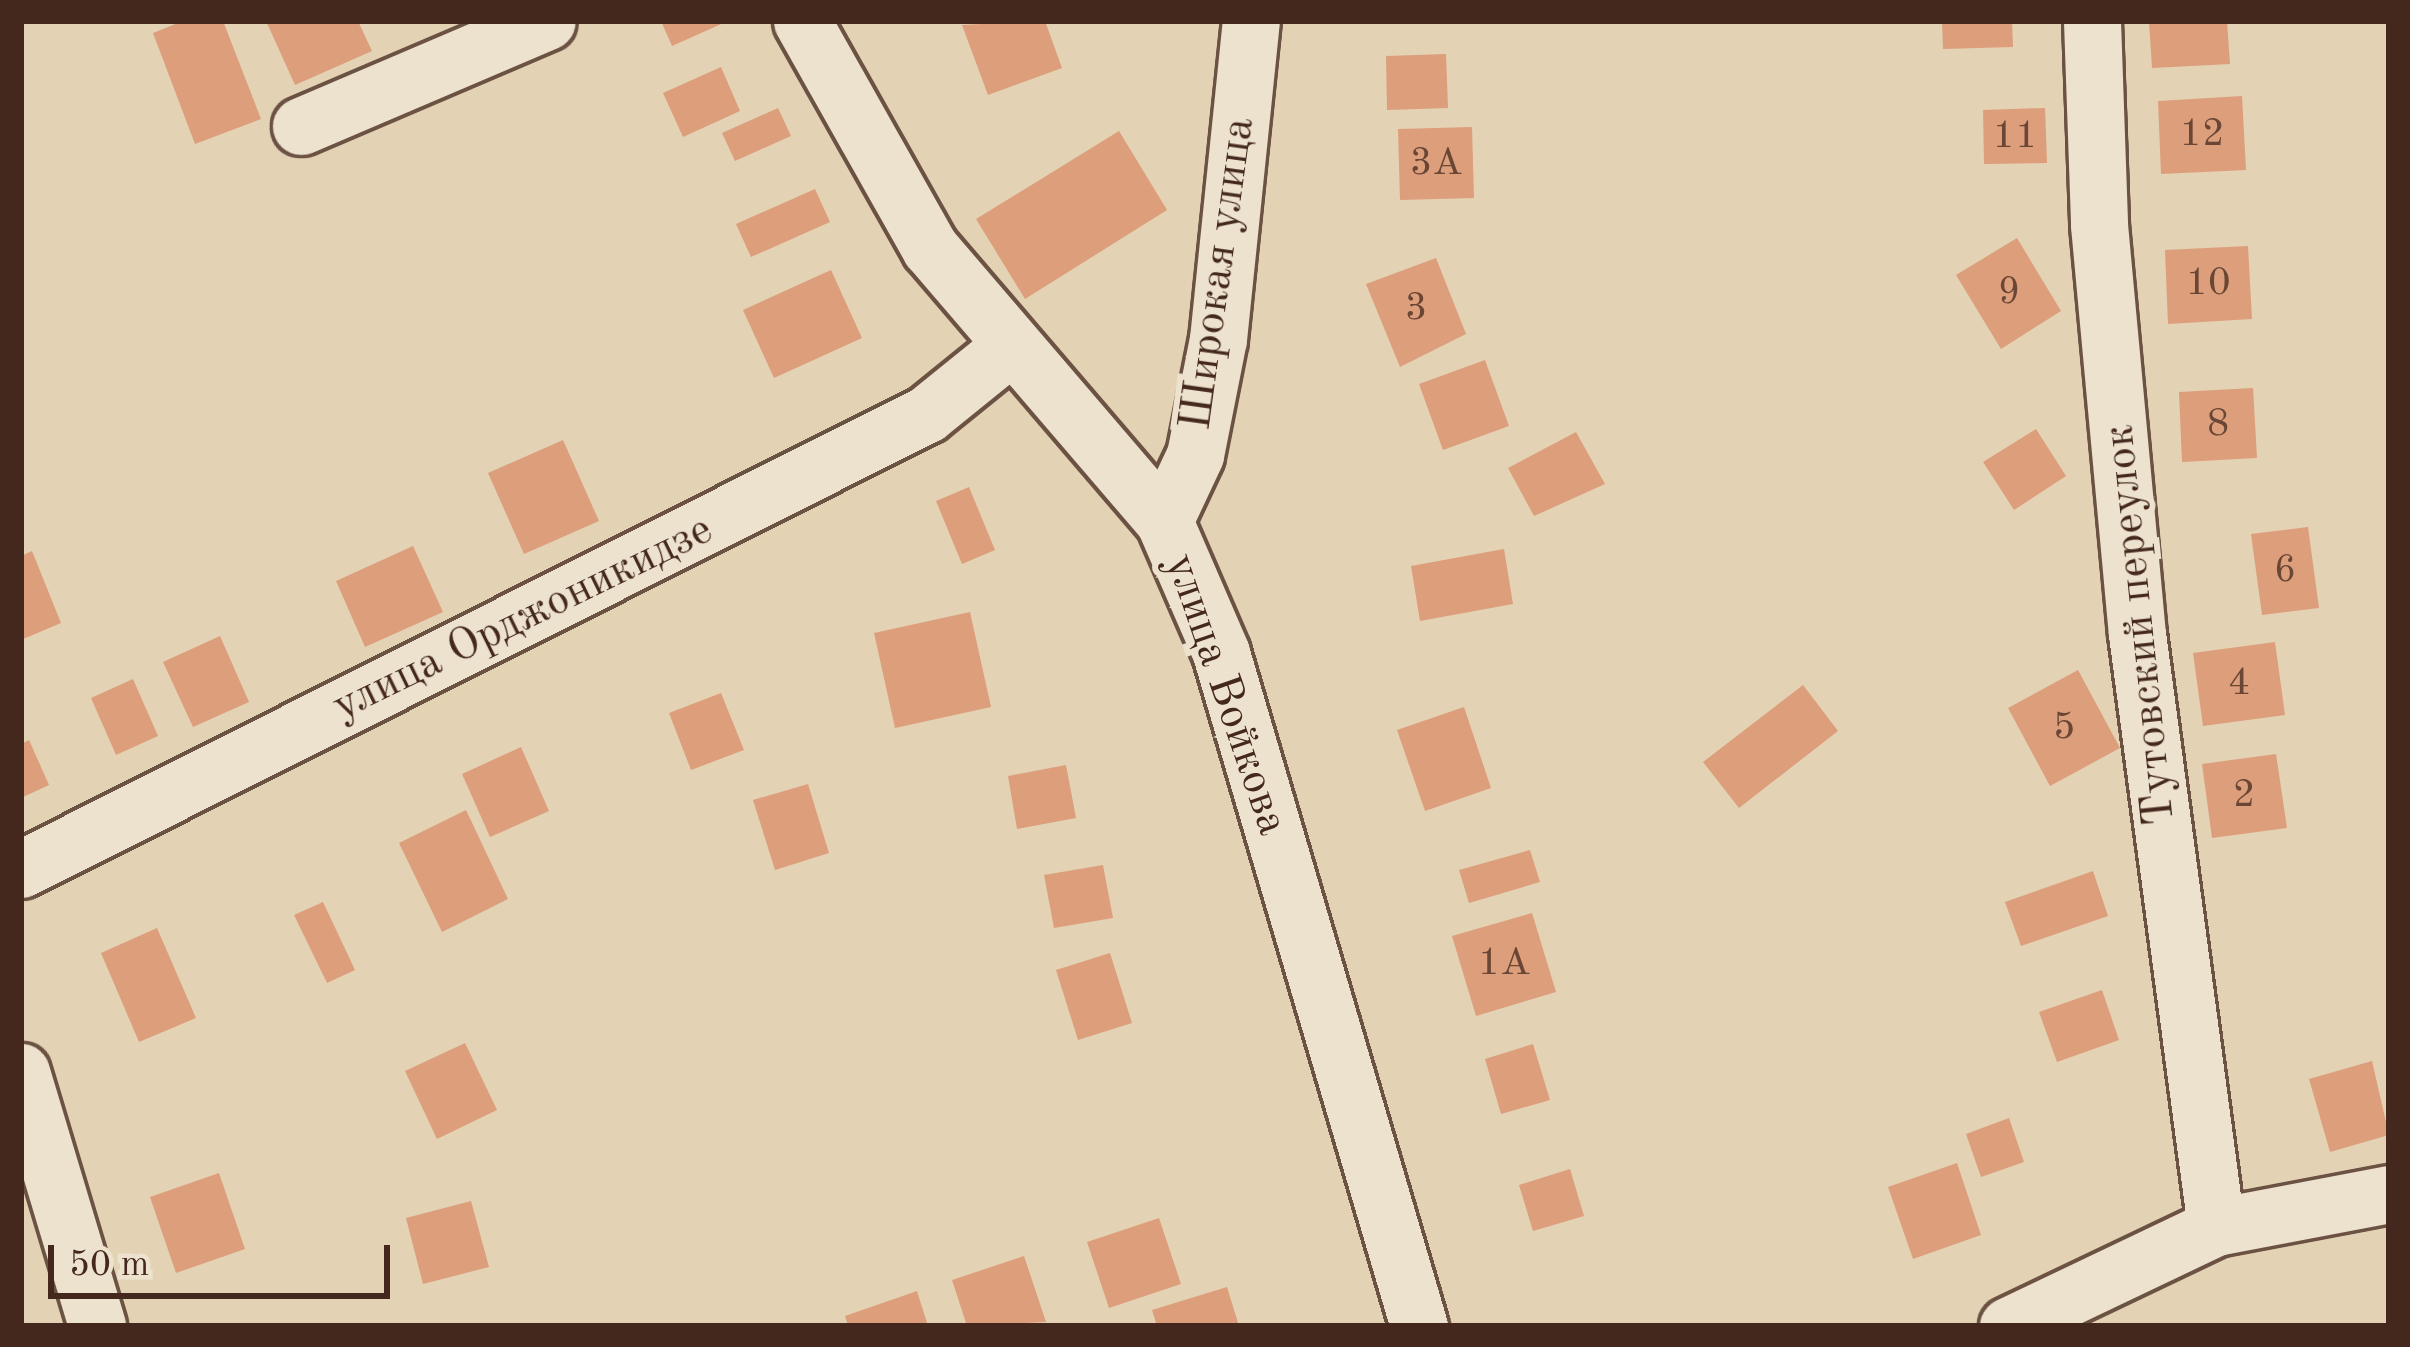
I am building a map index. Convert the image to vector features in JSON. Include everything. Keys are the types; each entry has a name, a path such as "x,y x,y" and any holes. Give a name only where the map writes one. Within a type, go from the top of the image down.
{"street":[{"path":"301,126 547,21"},
{"name":"улица Войкова","path":"802,21 929,248 1163,521 1220,652 1419,1326"},
{"name":"Широкая улица","path":"1163,521 1195,455 1218,339 1251,21"},
{"name":"Тутовский переулок","path":"2092,21 2099,225 2137,634 2216,1227"},
{"name":"улица Орджоникидзе","path":"21,869 927,414 1011,346"},
{"path":"21,1072 97,1326"},
{"path":"2008,1326 2216,1227 2389,1193"}],"building":[{"path":"183,21 223,21 261,119 195,144 153,33"},
{"path":"266,21 358,21 372,51 295,85"},
{"path":"661,21 728,21 672,46"},
{"path":"1045,21 1062,68 988,95 962,25"},
{"path":"1942,21 2012,21 2013,47 1943,49"},
{"path":"2149,21 2227,21 2230,64 2152,68"},
{"path":"1446,54 1448,108 1387,110 1386,56"},
{"path":"721,67 740,111 683,137 663,93"},
{"path":"2242,96 2246,170 2161,174 2158,101"},
{"path":"778,108 791,136 735,161 722,133"},
{"path":"2045,108 2047,163 1984,164 1983,110"},
{"path":"1472,127 1474,198 1400,200 1398,129"},
{"path":"1119,131 1167,210 1025,299 976,219"},
{"path":"815,189 830,222 751,257 736,224"},
{"path":"2017,238 2061,311 2001,349 1956,275"},
{"path":"2248,246 2252,319 2168,324 2165,250"},
{"path":"1436,258 1466,334 1400,367 1366,284"},
{"path":"831,270 862,338 774,378 743,310"},
{"path":"1485,360 1509,426 1443,450 1419,384"},
{"path":"2253,388 2257,458 2182,462 2179,392"},
{"path":"2036,429 2066,476 2014,510 1983,462"},
{"path":"1576,432 1605,484 1534,516 1508,468"},
{"path":"563,440 599,521 524,554 488,473"},
{"path":"969,487 995,550 962,564 936,501"},
{"path":"2308,527 2319,608 2262,615 2251,534"},
{"path":"413,546 443,612 365,647 336,581"},
{"path":"1504,549 1513,604 1420,621 1411,566"},
{"path":"32,551 61,623 21,640 21,556"},
{"path":"970,612 991,707 895,728 874,633"},
{"path":"220,636 249,702 193,727 163,662"},
{"path":"2275,642 2285,715 2203,726 2193,653"},
{"path":"2078,670 2120,748 2050,786 2008,708"},
{"path":"133,679 158,736 116,755 91,698"},
{"path":"1803,685 1838,731 1739,808 1703,762"},
{"path":"721,693 744,750 691,770 669,713"},
{"path":"1464,707 1491,788 1425,811 1397,730"},
{"path":"29,740 49,785 21,798 21,744"},
{"path":"521,747 549,811 490,837 462,774"},
{"path":"2276,754 2287,828 2212,838 2202,764"},
{"path":"1066,765 1076,818 1017,829 1008,776"},
{"path":"808,784 829,853 775,870 753,800"},
{"path":"466,810 508,899 442,932 399,843"},
{"path":"1530,850 1540,882 1469,903 1459,870"},
{"path":"1103,865 1113,918 1054,928 1044,875"},
{"path":"2093,871 2108,916 2021,946 2005,902"},
{"path":"323,902 355,970 327,983 294,915"},
{"path":"1532,913 1556,992 1476,1016 1452,936"},
{"path":"157,928 196,1018 139,1042 101,953"},
{"path":"1110,953 1132,1023 1078,1040 1056,970"},
{"path":"2102,990 2119,1040 2057,1062 2039,1012"},
{"path":"465,1043 497,1110 437,1139 405,1071"},
{"path":"1533,1044 1550,1100 1501,1114 1485,1059"},
{"path":"2372,1061 2389,1135 2330,1152 2309,1079"},
{"path":"2009,1118 2024,1162 1981,1177 1966,1134"},
{"path":"1957,1163 1981,1235 1913,1259 1888,1187"},
{"path":"1570,1169 1584,1216 1533,1231 1519,1185"},
{"path":"219,1173 245,1249 176,1273 150,1197"},
{"path":"471,1201 489,1267 423,1284 406,1218"},
{"path":"1159,1218 1181,1284 1109,1308 1087,1242"},
{"path":"1024,1256 1046,1322 967,1326 952,1280"},
{"path":"1227,1287 1239,1326 1157,1326 1152,1310"},
{"path":"917,1291 928,1326 848,1326 845,1316"}]}
